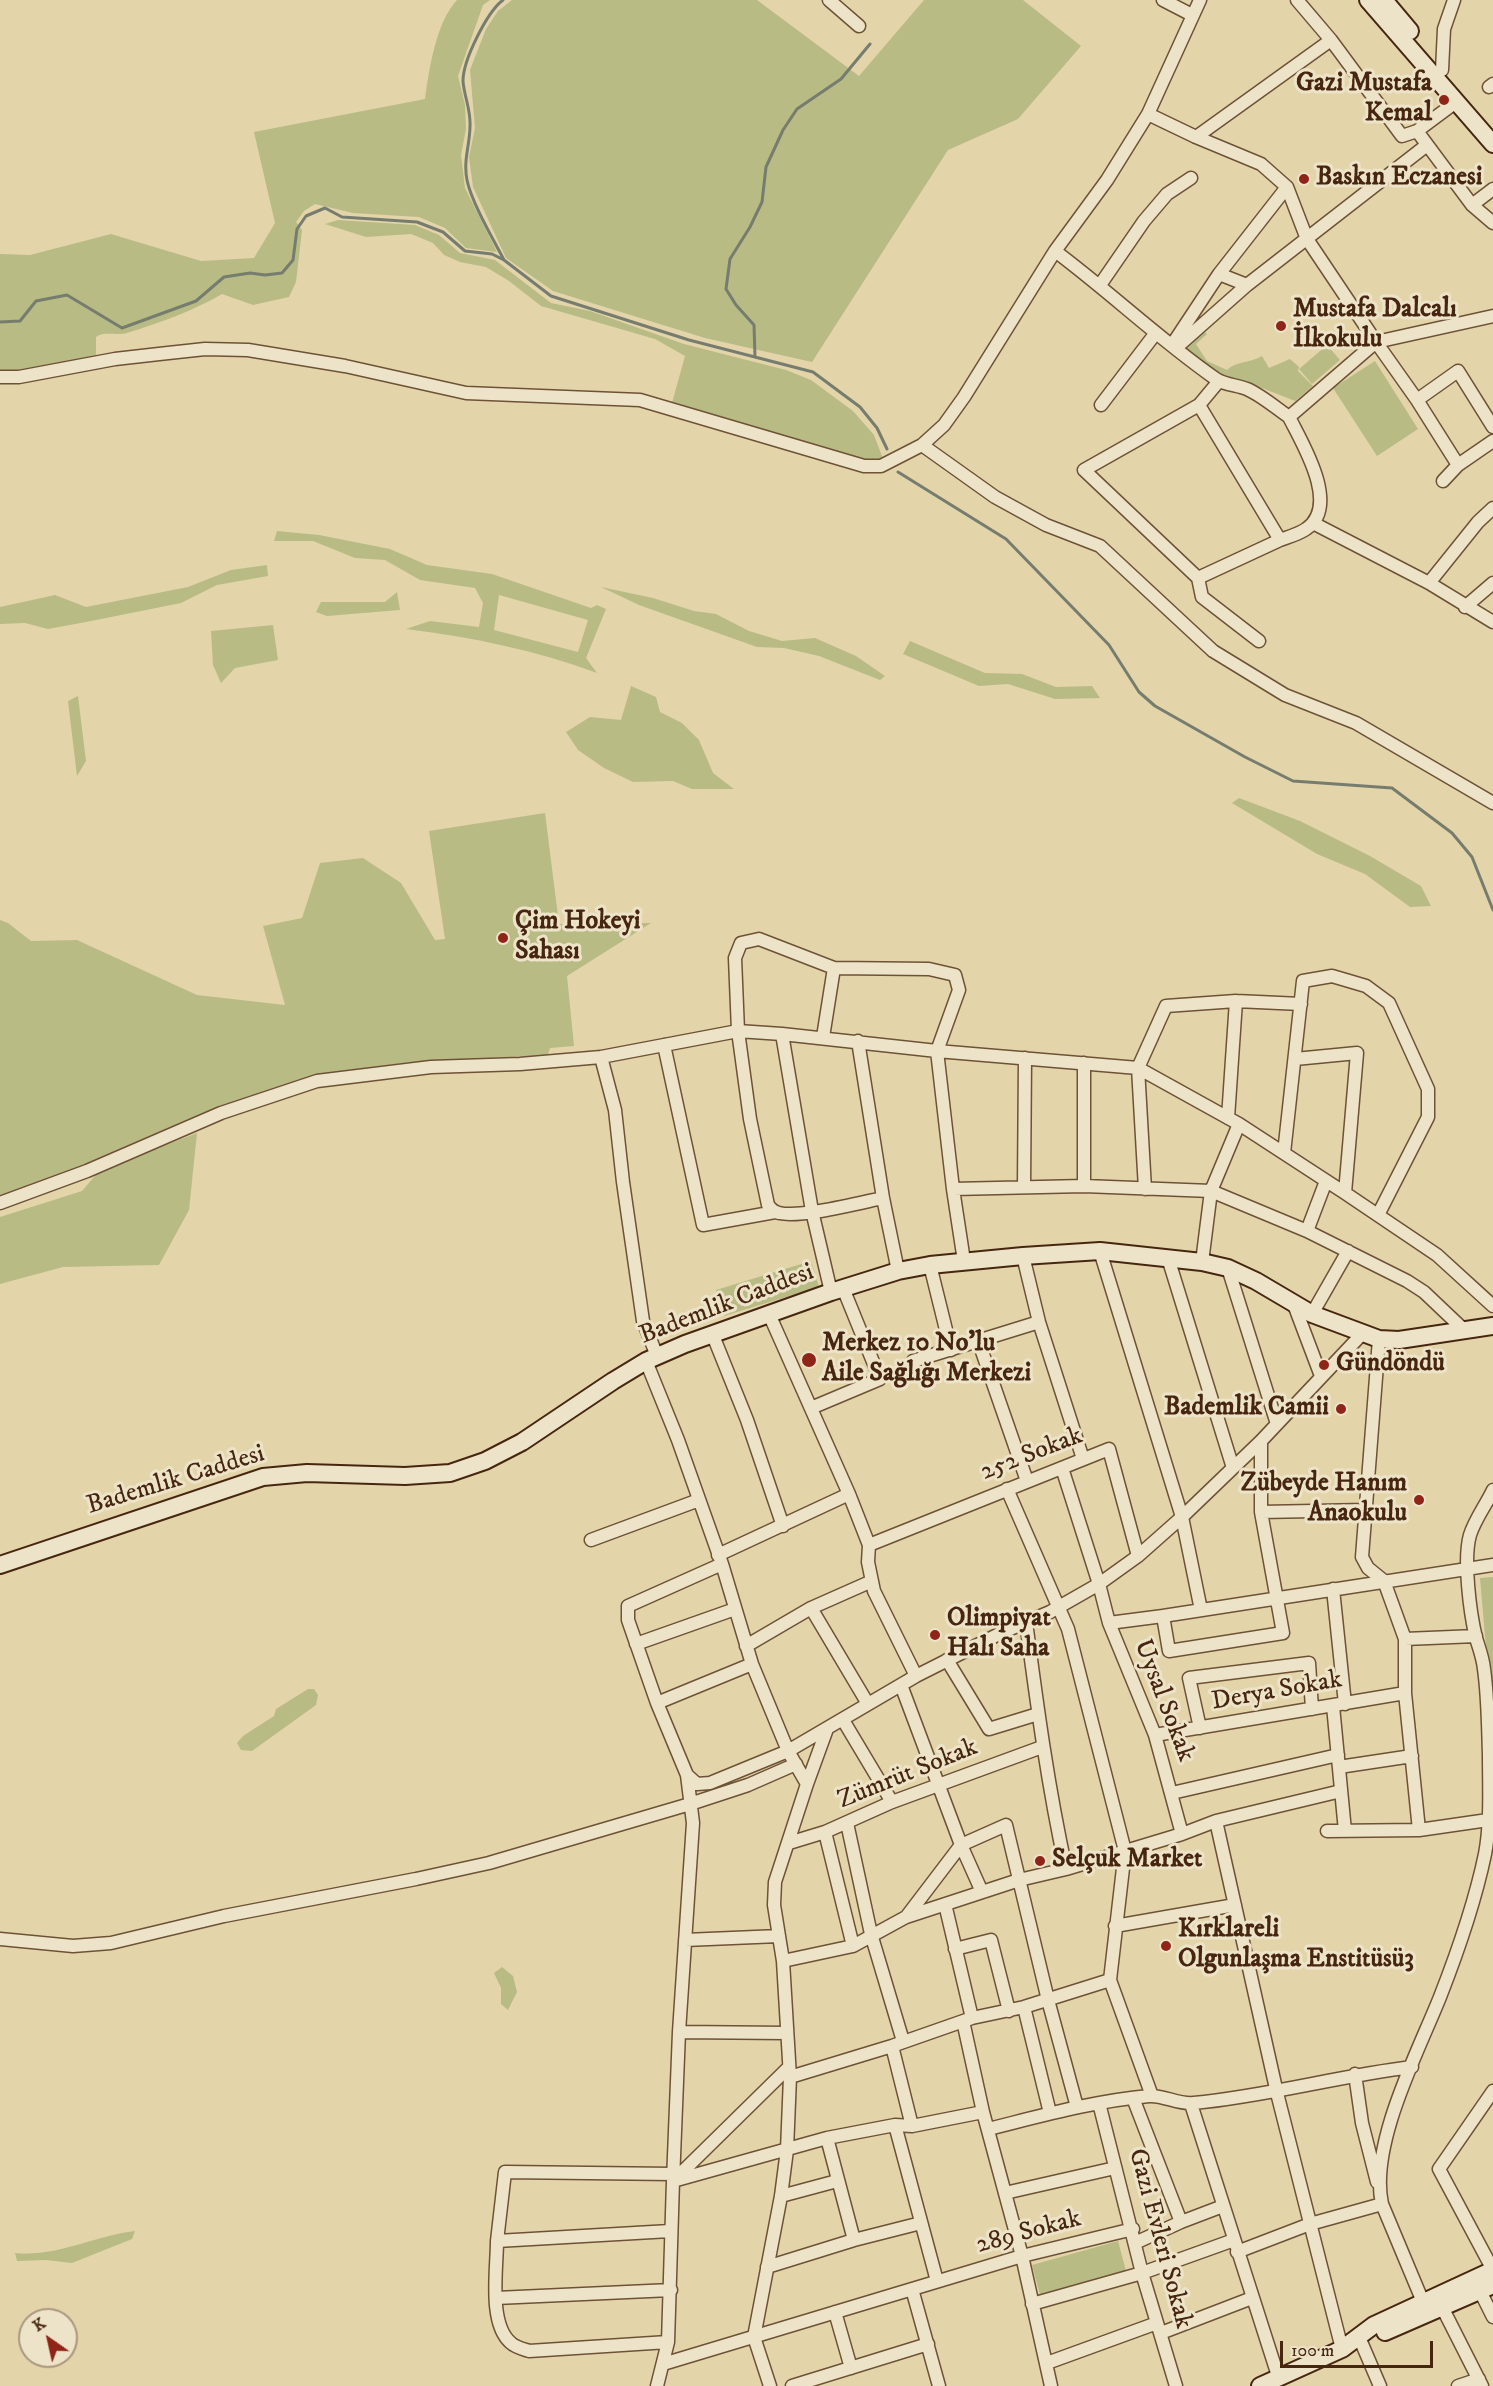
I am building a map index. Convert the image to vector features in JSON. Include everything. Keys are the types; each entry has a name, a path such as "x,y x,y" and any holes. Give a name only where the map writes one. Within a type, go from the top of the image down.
{"street":[{"path":"830,0 859,26"},
{"path":"1163,0 1192,15"},
{"path":"0,377 19,377 115,359 159,354 205,349 248,350 345,366 466,393 640,400 864,466 881,466 921,445 944,425 964,397 1055,251 1107,180 1148,114 1200,0"},
{"path":"1297,0 1331,40 1402,136 1417,131 1456,102"},
{"path":"1368,0 1493,144"},
{"path":"1384,0 1493,127"},
{"path":"1442,70 1444,29 1454,0"},
{"path":"1196,137 1331,40"},
{"path":"1148,114 1261,164 1287,187 1307,239 1418,400 1458,465"},
{"path":"1417,131 1472,205 1493,223"},
{"path":"1174,346 1247,285 1427,145"},
{"path":"1100,285 1144,221 1167,194 1191,178"},
{"path":"1174,346 1219,274 1287,187"},
{"path":"1472,205 1493,189"},
{"path":"1055,251 1100,285 1155,334 1219,381 1249,390 1289,417 1308,457 1320,487 1321,504 1313,523 1306,530 1198,578"},
{"path":"1219,274 1247,285"},
{"path":"1289,417 1376,342 1492,320"},
{"path":"1101,405 1155,334"},
{"path":"1418,400 1458,371 1493,427"},
{"path":"1219,381 1199,405 1084,470 1198,578 1203,597 1259,641"},
{"path":"1199,405 1280,540"},
{"path":"1443,482 1458,465 1493,441"},
{"path":"921,445 995,497 1046,525 1100,546 1213,651 1285,695 1356,723 1493,803"},
{"path":"1429,583 1478,522 1493,508"},
{"path":"1313,523 1429,583 1493,622"},
{"path":"1465,607 1493,583"},
{"path":"775,1212 765,1200 738,1031 735,958 741,943 759,939 834,968 929,969 955,975 959,990 937,1051 964,1261"},
{"path":"823,1037 834,968"},
{"path":"1284,1152 1303,981 1332,976 1366,986 1389,1003 1428,1089 1428,1117 1378,1215"},
{"path":"1145,1189 1138,1068 1166,1006 1236,1001 1301,1004"},
{"path":"1202,1262 1210,1191 1234,1121 1236,1001"},
{"path":"0,1203 95,1168 221,1113 317,1081 431,1067 520,1064 601,1057 738,1031 782,1034 937,1051 1138,1068 1234,1121 1378,1215 1437,1255 1493,1306"},
{"path":"782,1034 812,1211 837,1290 880,1379 811,1408"},
{"path":"858,1041 883,1198 898,1271"},
{"path":"664,1045 703,1225 775,1212 812,1211 883,1198"},
{"path":"1295,1059 1357,1053 1345,1193"},
{"path":"601,1057 615,1110 643,1321 651,1359 720,1560 752,1664 788,1751 807,1784"},
{"path":"1024,1187 1025,1058"},
{"path":"1084,1063 1084,1186"},
{"path":"1307,1231 1326,1181"},
{"path":"953,1189 1084,1186 1210,1191 1307,1231 1415,1287 1463,1329"},
{"path":"1100,1251 1182,1517 1200,1610"},
{"name":"Bademlik Caddesi","path":"0,1565 263,1477 307,1473 405,1476 450,1473 485,1461 522,1442 651,1359 712,1333 837,1290 898,1271 930,1265 1100,1251 1168,1258 1228,1268 1256,1281 1312,1314 1379,1340 1399,1340 1493,1326"},
{"path":"1312,1314 1348,1251"},
{"path":"1023,1256 1039,1322 1083,1459"},
{"path":"1168,1258 1233,1468"},
{"path":"930,1265 951,1350"},
{"path":"1228,1268 1277,1424"},
{"path":"1293,1302 1322,1376"},
{"path":"769,1314 849,1494 869,1545 868,1562 874,1591 916,1676"},
{"path":"912,1361 1039,1322"},
{"path":"712,1333 747,1420 783,1526"},
{"path":"687,1776 697,1784 710,1783 788,1751 916,1676 1059,1607 1099,1584 1138,1556 1182,1517 1261,1441 1362,1334"},
{"path":"978,1340 1027,1481"},
{"path":"1379,1340 1362,1557 1368,1568 1384,1581 1405,1639 1406,1693 1419,1830"},
{"path":"1163,1616 1169,1651 1283,1633 1261,1512 1261,1441"},
{"name":"252 Sokak","path":"869,1545 1109,1449 1138,1556"},
{"name":"Uysal Sokak","path":"1062,1468 1109,1623 1155,1735 1182,1834"},
{"path":"1007,1489 1068,1629 1125,1851 1110,1980 1152,2096"},
{"path":"657,2386 668,2342 671,2290 670,2230 679,2032 693,1823 687,1776 636,1644 628,1620 628,1606 849,1494"},
{"path":"1381,2199 1382,2153 1398,2100 1441,1994 1472,1906 1485,1853 1488,1820 1487,1698 1484,1666 1476,1636 1468,1569 1470,1534 1491,1497"},
{"path":"591,1540 699,1500"},
{"path":"1261,1512 1366,1510"},
{"path":"1109,1623 1493,1565"},
{"path":"747,1646 810,1608 872,1581"},
{"path":"1333,1589 1339,1705 1338,1761 1345,1831"},
{"path":"810,1608 868,1704"},
{"path":"636,1644 735,1609"},
{"path":"1026,1622 1042,1747 1066,1869"},
{"path":"1405,1639 1476,1636"},
{"path":"947,1660 989,1729 1038,1714"},
{"path":"1200,1728 1189,1678 1309,1663 1312,1709"},
{"path":"657,1703 752,1664"},
{"path":"901,1686 940,1784 961,1845 982,1892"},
{"name":"Derya Sokak","path":"1155,1735 1406,1693"},
{"path":"843,1720 892,1802"},
{"path":"770,2386 754,2337 781,2196 787,2150 789,2072 783,1961 774,1905 775,1882 827,1729"},
{"name":"Zümrüt Sokak","path":"789,1843 825,1832 892,1802 1042,1747"},
{"path":"1172,1793 1338,1761 1412,1756"},
{"path":"0,1939 73,1946 111,1943 224,1916 489,1863 690,1804 748,1785 796,1764"},
{"path":"783,1961 853,1946 871,1934 906,1917 1019,1880 1066,1869 1182,1834 1216,1821 1341,1791"},
{"path":"1327,1832 1419,1830 1488,1820"},
{"path":"1216,1821 1277,2092 1342,2349"},
{"path":"847,1823 897,2044 912,2126"},
{"path":"906,1917 961,1845 1006,1825 1048,2000 1077,2107"},
{"path":"825,1832 853,1946"},
{"path":"945,1904 983,2112 1022,2256 1051,2386"},
{"path":"1115,1926 1235,1905"},
{"path":"685,1940 779,1936"},
{"path":"955,1949 991,1940 1009,2011"},
{"path":"673,2177 789,2072 897,2044 968,2020 1024,2007 1110,1980"},
{"path":"1024,2007 1050,2113"},
{"path":"679,2032 787,2034"},
{"path":"988,2129 1077,2107 1133,2098 1152,2096 1191,2104 1277,2092 1355,2074 1412,2067"},
{"path":"1355,2074 1362,2124 1381,2199 1423,2302"},
{"path":"1260,2386 1342,2349 1374,2325 1493,2270 1439,2169 1493,2091"},
{"path":"1133,2098 1181,2222"},
{"name":"Gazi Evleri Sokak","path":"1099,2103 1133,2229 1142,2272 1176,2386"},
{"path":"1191,2104 1279,2379"},
{"path":"668,2342 529,2351 512,2344 499,2326 496,2298 497,2241 505,2172 673,2177 787,2150 827,2138 895,2126 912,2126 983,2112"},
{"path":"895,2126 937,2281"},
{"path":"827,2138 854,2240"},
{"path":"1005,2193 1115,2168"},
{"path":"781,2196 837,2181"},
{"path":"1032,2304 1311,2224 1381,2199"},
{"path":"1135,2243 1223,2206"},
{"path":"767,2267 854,2240 921,2223"},
{"name":"289 Sokak","path":"663,2364 1022,2256 1133,2229"},
{"path":"497,2241 670,2230"},
{"path":"1359,2337 1369,2339 1487,2288 1493,2317"},
{"path":"912,2289 939,2386"},
{"path":"496,2298 671,2290"},
{"path":"1047,2363 1252,2298"},
{"path":"1442,2307 1480,2383 1458,2386"},
{"path":"836,2312 851,2368"},
{"path":"1359,2337 1380,2386"},
{"path":"792,2386 928,2344"}],"green space":[{"path":"457,0 490,0 483,5 458,76 465,105 466,129 461,155 465,188 497,252 466,248 445,228 419,217 353,213 315,204 304,211 296,222 302,230 296,282 289,297 253,305 222,294 188,311 151,325 123,334 99,335 96,337 96,357 20,374 0,373 0,254 30,255 111,234 201,261 254,258 275,223 254,132 425,99 431,61 439,33 450,9"},
{"path":"512,0 757,0 859,76 924,0 1023,0 1081,46 1018,119 948,150 812,362 705,338 553,291 506,258 473,187 469,157 475,128 470,70 486,29 498,11"},
{"path":"338,220 415,225 439,235 460,253 495,260 551,303 590,311 684,344 786,370 811,380 853,411 874,435 883,459 867,462 745,429 672,403 685,356 655,339 541,306 509,281 486,267 460,262 444,255 433,243 411,234 366,237 325,224"},
{"path":"1203,331 1207,334 1196,344 1207,361 1227,370 1262,356 1269,368 1290,359 1313,386 1295,401 1262,388 1232,381 1229,377 1199,363 1184,344"},
{"path":"1327,345 1340,360 1312,384 1299,369"},
{"path":"1375,361 1418,429 1377,456 1333,388"},
{"path":"277,531 319,535 390,549 427,565 492,574 591,608 597,605 606,609 586,658 597,673 503,645 406,629 430,621 479,627 483,603 475,588 420,580 385,560 355,558 313,541 274,541","holes":["499,595 588,620 578,652 494,630"]},
{"path":"267,565 268,576 217,585 181,603 48,629 25,623 0,624 0,607 55,595 86,607 188,587 231,570"},
{"path":"601,587 653,598 694,611 716,614 749,631 782,641 815,638 856,656 885,676 880,680 819,656 784,648 757,647 639,605"},
{"path":"397,592 400,610 327,616 316,612 321,602 385,602"},
{"path":"273,625 278,660 235,668 221,683 213,665 211,631"},
{"path":"910,641 985,673 1022,674 1056,687 1092,686 1100,698 1055,699 1008,684 979,686 903,654"},
{"path":"631,686 656,697 660,712 682,723 699,740 713,773 734,789 692,789 673,781 633,782 604,768 578,750 566,732 590,717 621,720"},
{"path":"78,696 86,761 77,776 68,701"},
{"path":"1239,798 1300,821 1370,856 1421,886 1431,906 1410,907 1365,874 1317,854 1232,803"},
{"path":"545,813 559,924 651,923 567,976 574,1046 550,1048 548,1055 412,1062 334,1072 259,1093 107,1158 0,1197 0,920 8,923 31,941 77,940 197,995 285,1005 263,926 302,918 320,863 363,858 401,883 435,940 445,939 429,831"},
{"path":"197,1133 189,1210 159,1265 63,1267 0,1284 0,1217 82,1191 100,1170"},
{"path":"811,1261 819,1287 724,1316 716,1290"},
{"path":"1493,1577 1493,1728 1480,1578"},
{"path":"308,1689 314,1689 318,1695 316,1705 252,1751 241,1750 237,1743 243,1736 274,1716 276,1709"},
{"path":"502,1967 513,1976 517,1992 508,2010 501,2004 501,1988 494,1973"},
{"path":"135,2231 132,2239 72,2263 46,2260 17,2261 15,2253 46,2252"},
{"path":"1118,2241 1126,2271 1040,2295 1032,2265"}],"waterway":[{"path":"503,0 483,25 471,49 463,81 470,120 466,166 469,189 504,260"},
{"path":"755,357 754,325 736,305 726,289 730,259 762,202 766,167 783,130 797,109 841,79 870,44"},
{"path":"0,322 20,321 36,301 67,295 122,328 196,301 224,277 250,273 265,275 282,273 293,260 297,229 306,216 325,208 342,217 417,222 443,232 465,251 492,254 504,260 551,296 689,340 813,372 860,407 877,428 887,449"},
{"path":"898,472 1006,539 1109,645 1139,692 1155,706 1245,757 1293,781 1392,788 1452,833 1472,857 1493,910"}],"place":[{"name":"Gazi Mustafa Kemal","path":"1444,100"},
{"name":"Baskın Eczanesi","path":"1304,179"},
{"name":"Mustafa Dalcalı İlkokulu","path":"1281,326"},
{"name":"Çim Hokeyi Sahası","path":"503,938"},
{"name":"Merkez 10 No'lu Aile Sağlığı Merkezi","path":"809,1360"},
{"name":"Gündöndü","path":"1324,1365"},
{"name":"Bademlik Camii","path":"1341,1409"},
{"name":"Zübeyde Hanım Anaokulu","path":"1419,1500"},
{"name":"Olimpiyat Halı Saha","path":"935,1635"},
{"name":"Selçuk Market","path":"1040,1861"},
{"name":"Kırklareli Olgunlaşma Enstitüsü3","path":"1166,1946"}]}
